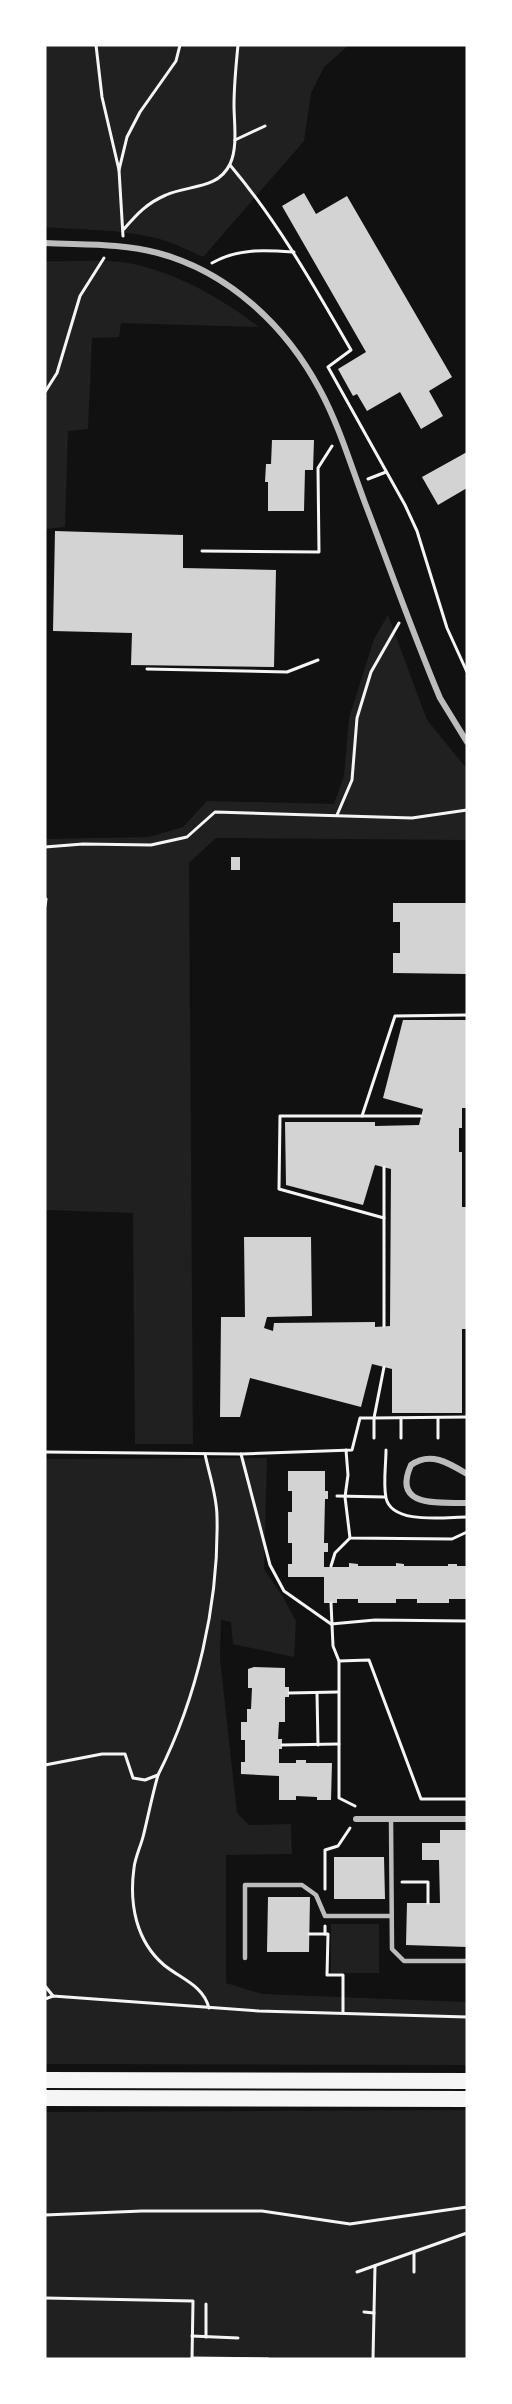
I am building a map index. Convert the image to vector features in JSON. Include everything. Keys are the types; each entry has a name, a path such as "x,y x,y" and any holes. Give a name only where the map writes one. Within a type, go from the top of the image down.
{"highway":[{"path":"45,2080 467,2080"},
{"path":"45,2098 467,2099"}],"street":[{"path":"45,243 122,247 158,253 201,270 253,304 271,320 288,341 319,389 339,435 440,698 467,742"},
{"path":"467,1474 443,1460 425,1458 411,1466 406,1480 409,1492 418,1500 467,1503"},
{"path":"356,1819 467,1819"}],"lane":[{"path":"391,1819 392,1949 405,1961 467,1961"},
{"path":"245,1958 245,1885 302,1885 316,1895 325,1916 391,1916"}],"path":[{"path":"45,392 57,373 81,296 103,258 120,259 122,247 124,230 121,216 119,170 102,97 96,45"},
{"path":"119,170 127,137 140,112 176,61 180,45"},
{"path":"124,230 143,207 168,194 201,187 217,179 230,165 235,140 234,103 238,45"},
{"path":"235,140 265,126"},
{"path":"230,165 256,196 294,252 351,350 328,367 405,505 417,531 447,628 467,672"},
{"path":"201,270 225,256 259,249 294,252"},
{"path":"202,551 319,552 318,468 339,435"},
{"path":"371,486 368,479 386,472"},
{"path":"337,815 352,780 357,718 371,672 406,611"},
{"path":"147,669 287,672 318,660"},
{"path":"45,848 83,844 151,845 187,837 215,812 412,818 467,810"},
{"path":"45,906 46,900"},
{"path":"362,1116 395,1016 467,1015"},
{"path":"384,1218 279,1190 280,1116 421,1116"},
{"path":"384,1167 384,1326"},
{"path":"374,1438 374,1418 384,1367"},
{"path":"45,1452 241,1454 352,1450 360,1418 467,1418"},
{"path":"401,1418 401,1438"},
{"path":"438,1418 438,1438"},
{"path":"346,1450 348,1475 345,1497 350,1538"},
{"path":"205,1454 217,1514 214,1584 206,1635 201,1661 171,1748 158,1775 134,1868 133,1900 138,1929 149,1950 165,1965 192,1983 206,1997 209,2007"},
{"path":"241,1454 270,1565 284,1591 331,1624 375,1620 467,1621"},
{"path":"337,1496 385,1497"},
{"path":"331,1566 335,1553 350,1538 452,1539 467,1533"},
{"path":"331,1603 333,1646 339,1661 339,1798 356,1807"},
{"path":"339,1661 369,1660 421,1799 467,1799"},
{"path":"289,1693 339,1692"},
{"path":"317,1693 318,1745"},
{"path":"282,1745 339,1744"},
{"path":"45,1765 102,1754 125,1754 133,1778 145,1780 158,1775"},
{"path":"343,2013 343,1975 327,1975 325,1850 338,1846 356,1819"},
{"path":"391,1882 428,1882 428,1903"},
{"path":"309,1934 325,1934"},
{"path":"45,1986 53,1996"},
{"path":"45,1999 53,1996 209,2007 467,2017"},
{"path":"45,2215 142,2211 262,2211 350,2224 467,2207"},
{"path":"357,2272 467,2233"},
{"path":"414,2252 414,2272"},
{"path":"373,2359 375,2266"},
{"path":"45,2298 193,2301 192,2358 268,2359"},
{"path":"206,2304 206,2337"},
{"path":"364,2312 374,2313"},
{"path":"192,2336 238,2338"}],"shaded area":[{"path":"45,45 349,45 324,67 311,93 304,141 203,257 165,241 138,234 45,227"},
{"path":"45,261 108,261 146,267 214,296 259,327 121,323 119,337 92,338 88,429 68,431 65,527 45,529"},
{"path":"388,615 427,720 467,769 467,840 216,838 189,863 193,1444 135,1444 133,1213 45,1210 45,839 149,837 183,827 207,801 334,804 344,776 349,718 374,639"},
{"path":"267,1458 264,1569 296,1621 294,1657 233,1644 231,1622 221,1620 220,1659 237,1813 249,1825 291,1824 292,1854 226,1855 226,1983 262,1994 467,2002 467,2065 45,2064 45,1459"},
{"path":"331,1924 379,1924 379,1973 331,1973"},
{"path":"467,2110 467,2359 45,2359 45,2112"}],"building":[{"path":"304,193 316,214 347,196 452,377 429,391 443,416 421,429 400,392 367,411 357,394 353,396 338,369 366,352 282,206"},
{"path":"272,440 314,440 313,470 305,470 304,511 268,511 266,464 271,464"},
{"path":"467,452 467,488 438,505 422,477"},
{"path":"55,531 183,535 183,568 276,570 274,667 131,665 132,633 53,631"},
{"path":"231,857 240,857 240,870 231,870"},
{"path":"393,903 467,903 467,974 393,973 393,953 400,953 400,922 393,922"},
{"path":"403,1020 467,1020 467,1108 462,1108 462,1128 459,1128 459,1152 462,1152 462,1207 467,1207 467,1329 462,1329 462,1413 392,1413 392,1369 372,1364 361,1407 250,1378 240,1417 220,1417 221,1317 245,1317 244,1237 311,1237 312,1316 267,1317 264,1328 273,1331 274,1323 375,1322 375,1327 390,1326 391,1169 375,1165 363,1205 286,1185 285,1122 375,1122 375,1126 419,1125 423,1109 383,1098"},
{"path":"288,1471 325,1471 325,1491 328,1491 328,1499 325,1499 324,1543 328,1543 328,1552 324,1552 324,1567 349,1567 349,1563 358,1564 358,1566 396,1566 396,1563 404,1564 404,1566 457,1564 457,1566 467,1566 467,1599 449,1599 449,1603 417,1603 417,1599 396,1599 396,1603 358,1603 358,1599 337,1599 337,1603 324,1603 324,1577 288,1577 288,1564 292,1564 292,1543 288,1543 288,1512 292,1512 292,1491 288,1491"},
{"path":"254,1667 285,1668 285,1687 289,1687 289,1697 285,1697 285,1722 279,1722 278,1739 282,1739 282,1749 279,1749 279,1763 296,1763 296,1760 306,1760 306,1763 332,1763 331,1800 296,1796 296,1800 279,1800 279,1776 241,1774 241,1762 245,1762 245,1740 241,1740 241,1722 247,1722 247,1709 251,1709 252,1688 248,1688 248,1669"},
{"path":"440,1830 467,1830 467,1947 406,1945 407,1903 440,1903 439,1860 422,1860 422,1843 440,1843"},
{"path":"334,1857 384,1857 385,1899 334,1899"},
{"path":"268,1897 310,1897 309,1952 267,1952"}]}
